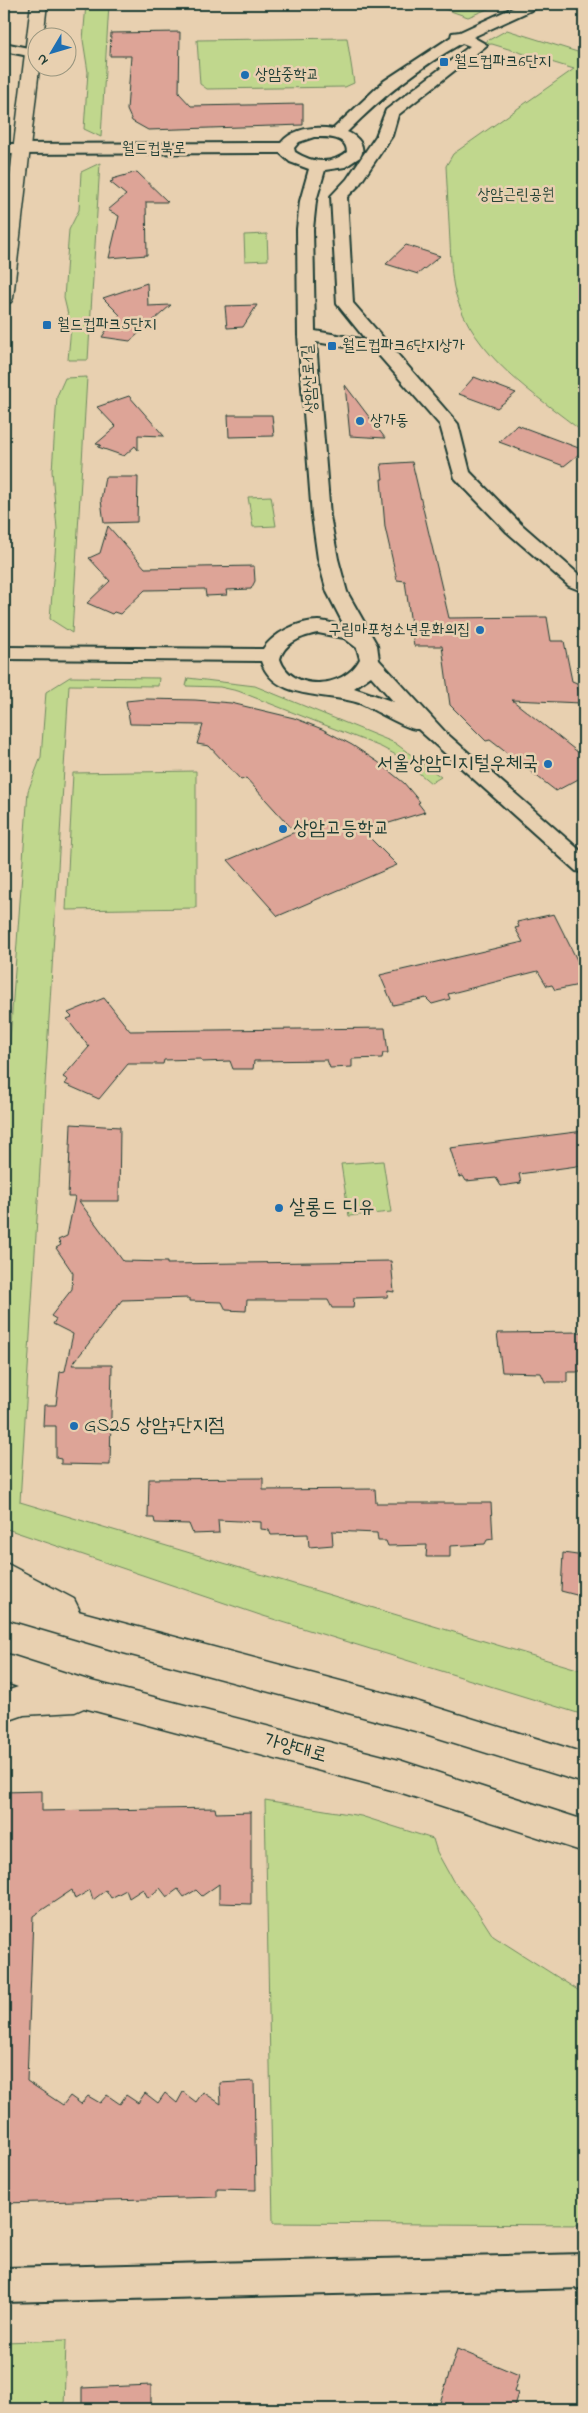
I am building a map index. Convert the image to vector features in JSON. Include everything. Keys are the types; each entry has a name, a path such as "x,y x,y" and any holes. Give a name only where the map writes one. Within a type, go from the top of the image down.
{"main road":[{"path":"38,28 40,4"},
{"path":"4,298 32,78"},
{"path":"4,1576 116,1637"},
{"path":"4,1604 116,1637 419,1717 584,1768"},
{"name":"가양대로","path":"4,1668 91,1696 399,1776 584,1836"},
{"path":"4,1707 24,1700 91,1696"}],"street":[{"path":"336,134 389,84 424,59 460,37 533,4"},
{"path":"460,37 480,45 391,113 384,136 353,182 339,196 345,304 449,424 461,474 514,528 576,582 584,586"},
{"path":"4,47 28,52"},
{"path":"314,132 336,134 353,142 356,148 354,154 341,163 318,166 294,160 288,154 286,148 294,138 303,134 314,132"},
{"name":"월드컵북로","path":"4,149 286,148"},
{"name":"상암산로1길","path":"318,166 308,201 306,229 307,335 321,516 328,558 337,592 367,653"},
{"path":"307,335 382,348"},
{"path":"337,592 329,611 320,621 291,633 276,644 271,655 272,666 288,682 304,687 352,693 399,713 439,738"},
{"path":"306,628 334,628 350,633 439,738 584,866"},
{"path":"4,653 271,655"},
{"path":"323,689 343,686 357,680 366,671 367,653"},
{"path":"4,2285 584,2271"}],"green space":[{"path":"86,4 109,4 101,137 84,129 88,72 83,40"},
{"path":"430,4 500,4 468,17"},
{"name":"상암근린공원","path":"507,30 584,54 584,433 526,388 490,354 475,336 463,315 455,292 451,261 446,166 453,154 574,69 492,44 480,45"},
{"path":"347,38 354,83 345,87 207,89 200,84 197,40"},
{"path":"100,163 88,360 68,360 71,327 64,298 69,230 79,210 81,172"},
{"path":"267,234 268,260 245,261 244,235"},
{"path":"87,377 72,633 50,619 57,529 52,471 57,396 65,378"},
{"path":"271,496 276,526 253,527 248,497"},
{"path":"70,677 159,678 158,686 69,685 20,1502 584,1671 584,1715 260,1615 4,1528 4,1122 28,791 41,757 46,692"},
{"path":"188,678 255,686 395,743 441,777 431,783 398,756 381,747 238,691 220,687 186,686"},
{"path":"196,771 196,908 66,910 73,773"},
{"path":"383,1161 391,1212 349,1216 341,1164"},
{"path":"265,1800 361,1816 433,1839 437,1852 453,1881 477,1911 493,1936 584,1994 584,2225 273,2223"},
{"path":"66,2340 64,2409 4,2409 4,2342"}],"building":[{"path":"180,32 179,93 191,106 303,104 303,125 148,130 132,121 127,110 131,56 110,56 111,33"},
{"path":"137,172 168,202 146,202 147,255 109,258 119,216 108,210 126,195 110,182 113,181 112,179"},
{"path":"406,245 440,256 418,274 386,264"},
{"path":"147,283 148,306 171,305 130,341 102,337 112,322 120,315 103,298"},
{"path":"257,305 243,327 227,328 225,306"},
{"path":"474,377 516,393 497,408 459,394"},
{"name":"상가동","path":"345,385 385,438 350,436"},
{"path":"129,396 164,436 138,435 138,450 135,446 124,456 98,447 101,445 96,444 116,427 97,407"},
{"path":"228,415 272,415 274,436 229,437"},
{"path":"517,425 584,450 564,466 499,442"},
{"path":"412,462 449,618 547,617 551,641 564,641 572,681 577,683 581,703 512,700 584,757 584,776 556,791 490,740 486,741 450,705 442,646 414,646 405,581 397,580 385,527 381,479 383,479 381,464"},
{"path":"105,477 138,477 137,522 104,523 101,500"},
{"path":"108,526 145,568 254,566 255,581 251,589 226,590 227,595 206,596 205,589 145,590 120,614 114,612 112,614 87,603 110,581 89,558 100,553"},
{"name":"상암고등학교","path":"146,699 231,703 294,718 322,729 378,762 404,783 420,802 418,803 425,812 363,831 397,865 278,916 228,860 295,832 246,778 241,780 209,746 197,744 203,725 130,724 126,701"},
{"path":"554,914 584,974 584,984 555,990 552,985 547,986 538,971 448,994 450,999 432,1004 426,998 393,1005 380,975 523,942 515,928 519,927 517,922"},
{"path":"104,998 130,1031 385,1028 388,1053 383,1053 382,1058 352,1059 352,1067 330,1068 327,1060 254,1061 253,1069 233,1069 230,1061 202,1062 201,1059 164,1060 163,1064 128,1064 99,1099 65,1084 68,1080 63,1077 89,1047 67,1019 72,1017 68,1013"},
{"path":"71,1124 120,1127 119,1201 79,1201 123,1261 167,1262 167,1264 391,1261 394,1292 388,1291 387,1297 354,1298 353,1308 332,1308 328,1300 247,1300 246,1311 226,1310 222,1302 189,1301 189,1298 122,1300 72,1365 112,1365 110,1465 61,1464 61,1459 56,1458 56,1426 43,1426 44,1405 56,1405 60,1372 65,1371 73,1334 53,1324 56,1319 51,1316 72,1289 73,1273 56,1248 61,1245 58,1240 67,1236 75,1197 68,1197"},
{"path":"584,1131 584,1165 519,1174 521,1183 501,1186 496,1178 466,1181 463,1176 459,1177 450,1148"},
{"path":"584,1332 584,1372 567,1372 567,1382 545,1382 541,1373 502,1372 497,1333"},
{"path":"263,1478 263,1490 375,1489 376,1503 491,1503 493,1539 487,1540 485,1544 450,1546 450,1557 426,1557 427,1545 388,1546 386,1541 378,1541 377,1533 332,1531 333,1545 309,1547 308,1534 271,1535 269,1530 261,1529 261,1522 218,1520 219,1533 193,1534 189,1524 155,1523 154,1518 148,1518 149,1479"},
{"path":"563,1553 584,1556 584,1597 561,1591"},
{"path":"42,1791 42,1811 215,1808 216,1813 251,1812 251,1904 219,1903 219,1884 202,1896 196,1890 184,1897 178,1889 167,1897 160,1888 148,1898 143,1889 129,1898 126,1890 111,1898 106,1890 93,1900 90,1890 75,1899 72,1890 33,1916 27,2081 63,2105 70,2096 81,2104 88,2096 100,2103 107,2095 120,2104 126,2095 138,2103 145,2093 158,2103 165,2093 177,2103 183,2092 196,2102 203,2092 221,2104 220,2083 254,2081 256,2190 217,2189 217,2197 4,2203 4,1792"},
{"path":"457,2349 519,2375 514,2392 518,2393 513,2409 438,2409"},
{"path":"151,2385 151,2409 82,2409 82,2388"}],"place":[{"name":"월드컵파크6단지","path":"444,62"},
{"name":"상암중학교","path":"245,75"},
{"name":"월드컵파크5단지","path":"47,325"},
{"name":"월드컵파크6단지상가","path":"332,346"},
{"name":"상가동","path":"360,421"},
{"name":"구립마포청소년문화의집","path":"480,630"},
{"name":"서울상암디지털우체국","path":"548,764"},
{"name":"상암고등학교","path":"283,829"},
{"name":"살롱드 디유","path":"279,1208"},
{"name":"GS25 상암7단지점","path":"74,1426"}]}
